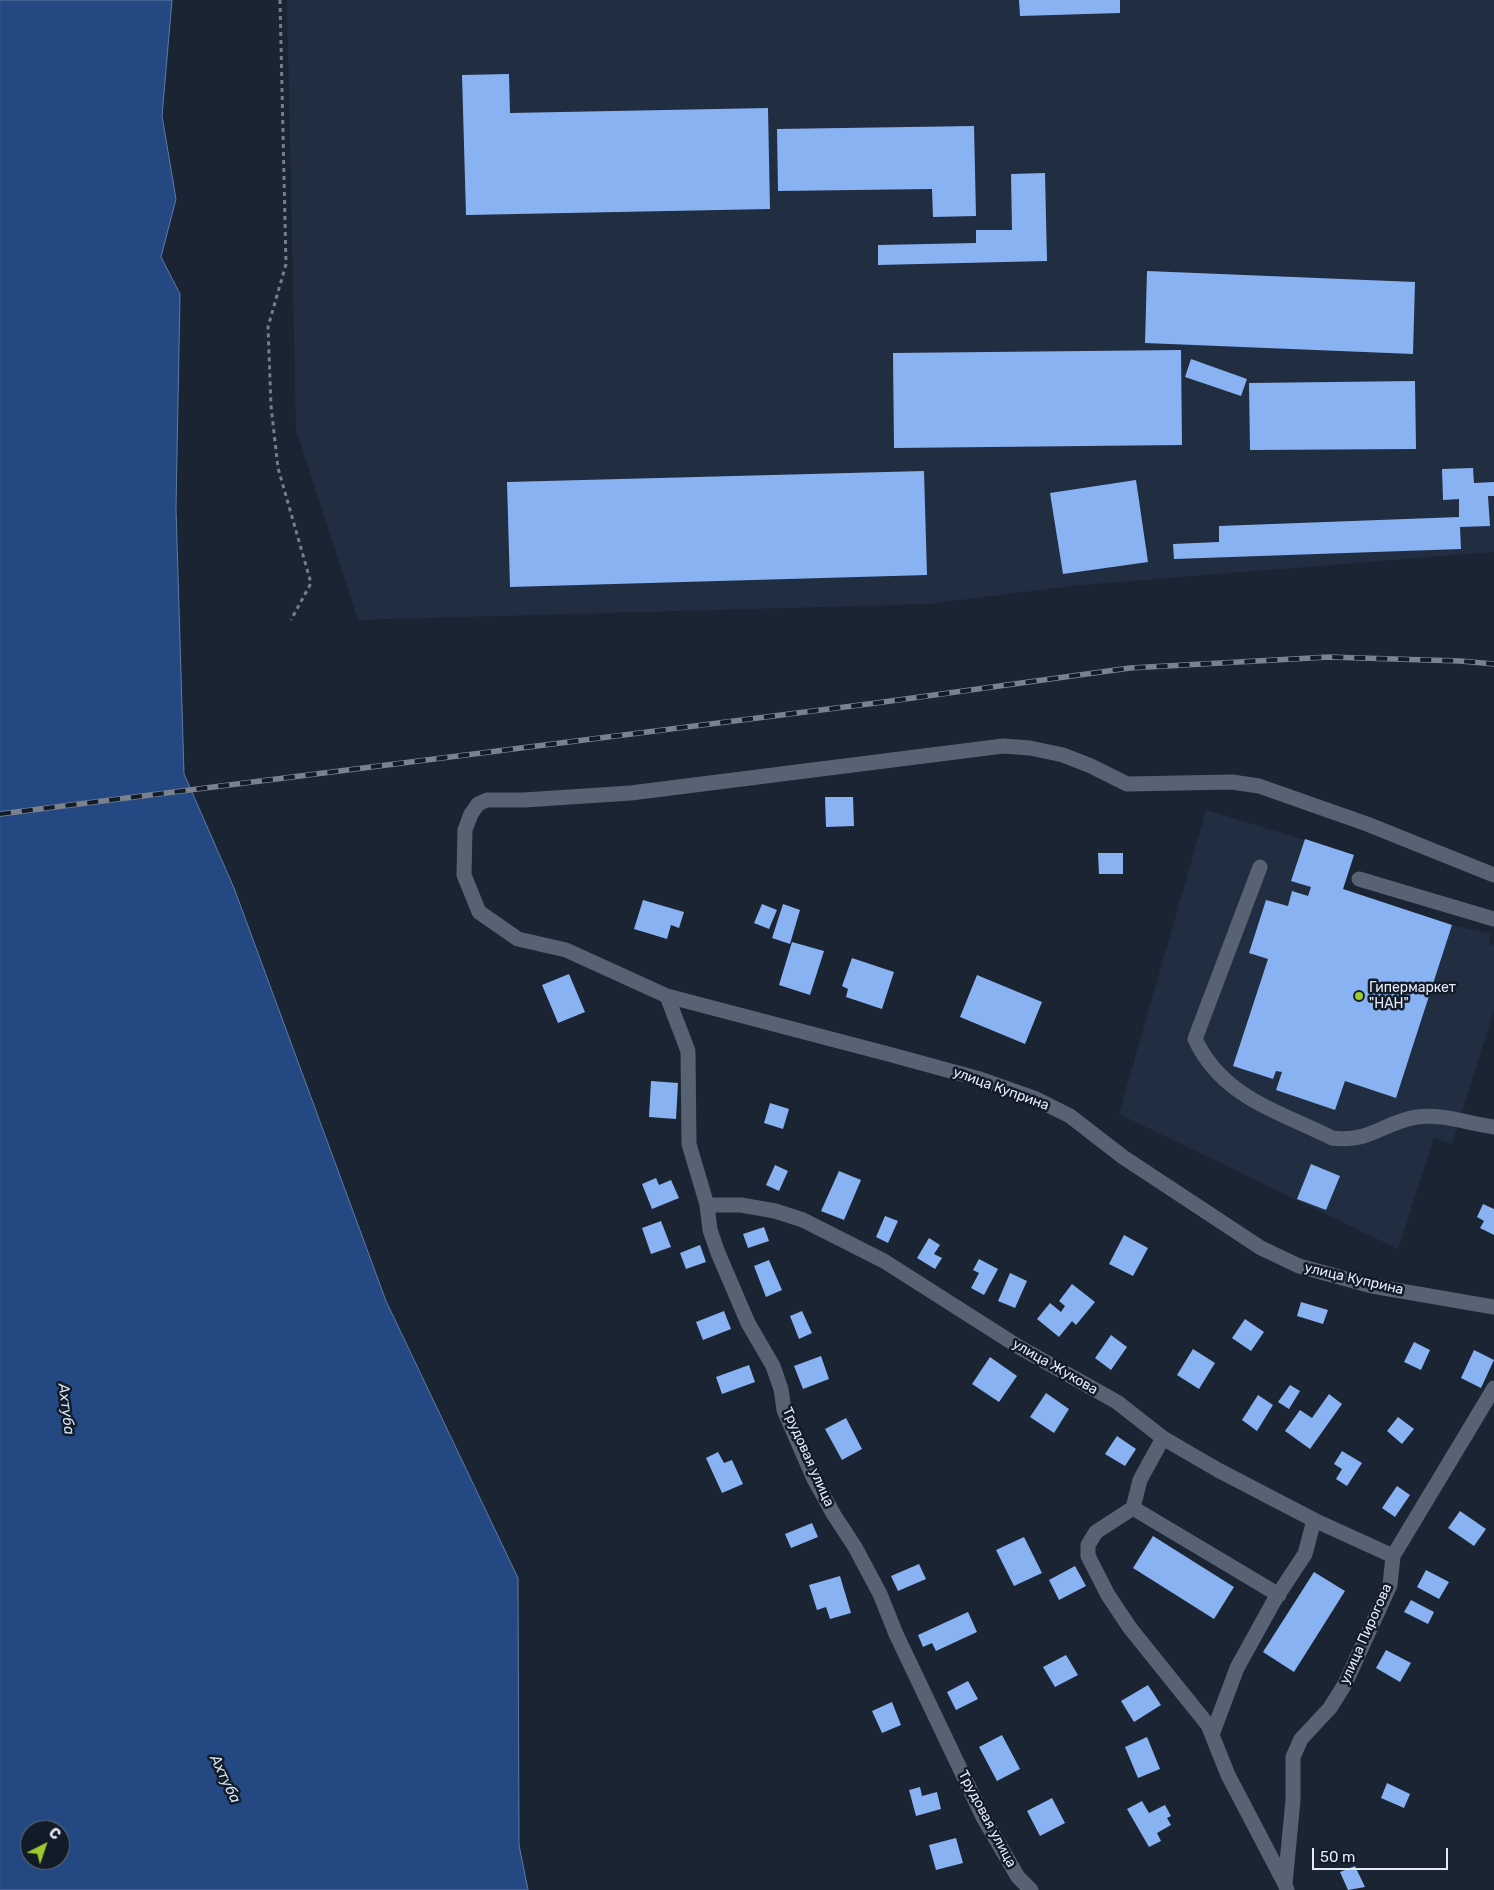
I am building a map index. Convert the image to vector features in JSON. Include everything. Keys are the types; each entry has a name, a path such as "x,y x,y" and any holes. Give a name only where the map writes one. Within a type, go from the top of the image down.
{"street":[{"name":"улица Куприна","path":"1494,875 1367,824 1259,786 1232,782 1127,784 1091,766 1063,755 1030,748 1003,746 631,793 524,800 487,800 478,804 471,814 465,830 463,848 464,875 479,912 518,938 566,950 667,996 901,1057 980,1079 1034,1098 1070,1116 1123,1157 1261,1248 1299,1266 1372,1286 1494,1307"},
{"path":"1260,867 1195,1039 1204,1057 1216,1072 1236,1091 1332,1138 1348,1140 1372,1135 1417,1117 1444,1118 1494,1127"},
{"path":"1359,879 1494,919"},
{"name":"Трудовая улица","path":"667,996 688,1051 689,1144 707,1205 710,1230 718,1253 748,1323 773,1366 781,1389 784,1410 814,1479 855,1547 880,1594 896,1634 983,1817 1018,1877 1031,1890"},
{"name":"улица Жукова","path":"707,1205 741,1205 775,1211 803,1220 884,1261 1019,1347 1118,1402 1164,1438 1218,1470 1314,1520 1393,1556"},
{"name":"улица Пирогова","path":"1286,1887 1293,1800 1293,1757 1301,1739 1330,1708 1345,1684 1390,1585 1393,1556 1494,1388"},
{"path":"1164,1438 1140,1480 1133,1508 1096,1532 1088,1545 1088,1556 1108,1596 1130,1628 1208,1725 1228,1775 1286,1887"},
{"path":"1133,1508 1278,1595"},
{"path":"1212,1735 1237,1668 1278,1595 1305,1554 1314,1520"}],"path":[{"path":"280,0 286,264 268,327 271,406 278,468 311,583 291,620"}],"shaded area":[{"path":"287,0 1494,0 1494,552 1081,585 929,604 358,620 296,430"},
{"path":"1206,810 1354,855 1343,890 1452,925 1491,934 1489,944 1494,945 1494,1010 1452,1144 1434,1138 1398,1249 1119,1114"}],"water":[{"name":"Ахтуба","path":"0,0 172,0 162,116 176,199 161,257 180,294 176,508 184,774 234,888 386,1301 518,1578 519,1845 528,1890 0,1890"}],"building":[{"path":"1019,0 1120,0 1120,13 1020,16"},
{"path":"509,74 510,113 768,108 770,209 466,215 462,75"},
{"path":"974,126 976,216 933,217 932,189 778,191 777,129"},
{"path":"1045,173 1047,261 878,265 878,245 976,243 976,230 1012,230 1011,174"},
{"path":"1147,271 1415,282 1413,354 1145,343"},
{"path":"1181,350 1182,445 894,448 893,353"},
{"path":"1191,359 1247,379 1241,396 1185,377"},
{"path":"1415,381 1416,449 1250,450 1249,383"},
{"path":"1473,468 1474,483 1494,482 1494,496 1488,496 1490,526 1460,527 1461,549 1174,559 1173,544 1219,542 1219,526 1459,517 1459,499 1443,500 1442,469"},
{"path":"924,471 927,575 510,587 507,482"},
{"path":"1136,480 1148,562 1063,574 1050,493"},
{"path":"825,797 853,797 854,826 826,827"},
{"path":"1305,839 1354,855 1343,889 1452,925 1396,1098 1345,1081 1335,1110 1276,1090 1282,1072 1276,1071 1273,1079 1233,1066 1268,959 1249,953 1266,900 1288,906 1292,891 1308,896 1311,887 1291,881"},
{"path":"1098,853 1123,853 1123,874 1099,874"},
{"path":"643,900 684,912 679,928 671,925 667,939 634,929"},
{"path":"762,904 777,910 769,929 754,923"},
{"path":"783,904 800,910 790,944 772,938"},
{"path":"792,942 824,951 810,995 779,985"},
{"path":"852,958 894,972 882,1009 846,997 848,989 842,986"},
{"path":"569,974 585,1012 558,1023 542,985"},
{"path":"977,975 1042,1002 1025,1044 960,1017"},
{"path":"651,1081 678,1083 676,1119 649,1117"},
{"path":"770,1103 789,1109 783,1129 764,1123"},
{"path":"1311,1164 1340,1176 1326,1210 1297,1199"},
{"path":"775,1165 788,1171 779,1191 766,1185"},
{"path":"839,1171 861,1180 844,1220 821,1211"},
{"path":"656,1178 659,1185 671,1180 679,1198 652,1209 642,1184"},
{"path":"1483,1204 1494,1209 1494,1235 1480,1228 1484,1221 1477,1217"},
{"path":"885,1216 898,1221 888,1243 876,1237"},
{"path":"661,1221 671,1247 651,1254 642,1228"},
{"path":"764,1227 769,1241 748,1248 743,1234"},
{"path":"1124,1235 1148,1248 1133,1276 1109,1264"},
{"path":"929,1238 940,1245 934,1254 942,1258 935,1269 917,1258"},
{"path":"700,1245 706,1262 686,1269 680,1253"},
{"path":"979,1259 998,1269 984,1295 971,1288 979,1273 973,1270"},
{"path":"769,1260 782,1290 766,1297 754,1266"},
{"path":"1010,1273 1027,1281 1015,1308 998,1301"},
{"path":"1072,1284 1095,1302 1076,1325 1072,1321 1059,1337 1037,1319 1050,1303 1061,1312 1065,1306 1059,1301"},
{"path":"1301,1302 1328,1310 1323,1324 1297,1316"},
{"path":"724,1311 731,1329 703,1340 696,1322"},
{"path":"802,1311 812,1333 799,1339 790,1316"},
{"path":"1245,1319 1264,1332 1251,1351 1232,1338"},
{"path":"1111,1335 1127,1347 1111,1370 1095,1358"},
{"path":"1414,1342 1430,1350 1421,1370 1404,1362"},
{"path":"1193,1349 1215,1363 1199,1389 1177,1375"},
{"path":"1474,1350 1494,1360 1481,1388 1461,1378"},
{"path":"821,1356 829,1379 803,1389 794,1366"},
{"path":"990,1357 1017,1376 999,1402 972,1384"},
{"path":"749,1365 755,1382 722,1394 716,1377"},
{"path":"1290,1385 1300,1391 1289,1409 1278,1402"},
{"path":"1046,1393 1069,1409 1054,1433 1030,1417"},
{"path":"1329,1394 1342,1404 1310,1449 1285,1431 1300,1410 1312,1418"},
{"path":"1258,1395 1273,1405 1257,1431 1242,1420"},
{"path":"1398,1417 1414,1429 1402,1444 1387,1431"},
{"path":"846,1418 862,1449 842,1460 825,1429"},
{"path":"1117,1436 1136,1449 1125,1466 1105,1454"},
{"path":"1342,1451 1362,1463 1347,1486 1336,1479 1342,1469 1334,1464"},
{"path":"718,1452 724,1463 732,1460 743,1484 722,1493 706,1458"},
{"path":"1397,1486 1410,1495 1395,1517 1382,1508"},
{"path":"1460,1511 1486,1529 1474,1546 1448,1528"},
{"path":"812,1523 818,1537 791,1548 785,1534"},
{"path":"1153,1536 1234,1587 1214,1619 1133,1568"},
{"path":"1024,1537 1042,1573 1014,1586 996,1550"},
{"path":"919,1564 926,1579 898,1591 891,1576"},
{"path":"1075,1566 1086,1586 1059,1600 1049,1580"},
{"path":"1426,1570 1449,1582 1439,1599 1417,1587"},
{"path":"1314,1572 1345,1591 1294,1672 1263,1652"},
{"path":"840,1576 851,1613 830,1619 826,1607 817,1610 809,1585"},
{"path":"1411,1600 1434,1612 1428,1624 1404,1612"},
{"path":"968,1612 977,1632 936,1651 932,1643 923,1647 918,1635"},
{"path":"1386,1650 1411,1663 1400,1682 1376,1668"},
{"path":"1066,1655 1078,1675 1055,1687 1043,1667"},
{"path":"968,1681 978,1699 956,1710 947,1692"},
{"path":"1148,1685 1161,1705 1134,1722 1121,1701"},
{"path":"892,1702 901,1725 882,1733 872,1711"},
{"path":"1002,1735 1020,1769 997,1781 979,1747"},
{"path":"1147,1737 1160,1769 1138,1778 1125,1747"},
{"path":"1387,1783 1410,1794 1404,1808 1381,1798"},
{"path":"920,1787 922,1796 937,1792 941,1809 916,1816 909,1790"},
{"path":"1052,1798 1065,1823 1040,1836 1027,1811"},
{"path":"1142,1801 1149,1813 1165,1805 1171,1816 1167,1818 1171,1825 1157,1833 1161,1841 1149,1847 1127,1809"},
{"path":"956,1838 963,1863 936,1870 929,1845"},
{"path":"1355,1866 1365,1887 1348,1890 1340,1872"}],"railway":[{"path":"0,814 876,703 1130,668 1329,657 1460,661 1494,664"}],"place":[{"name":"Гипермаркет \"НАН\"","path":"1359,996"}]}
